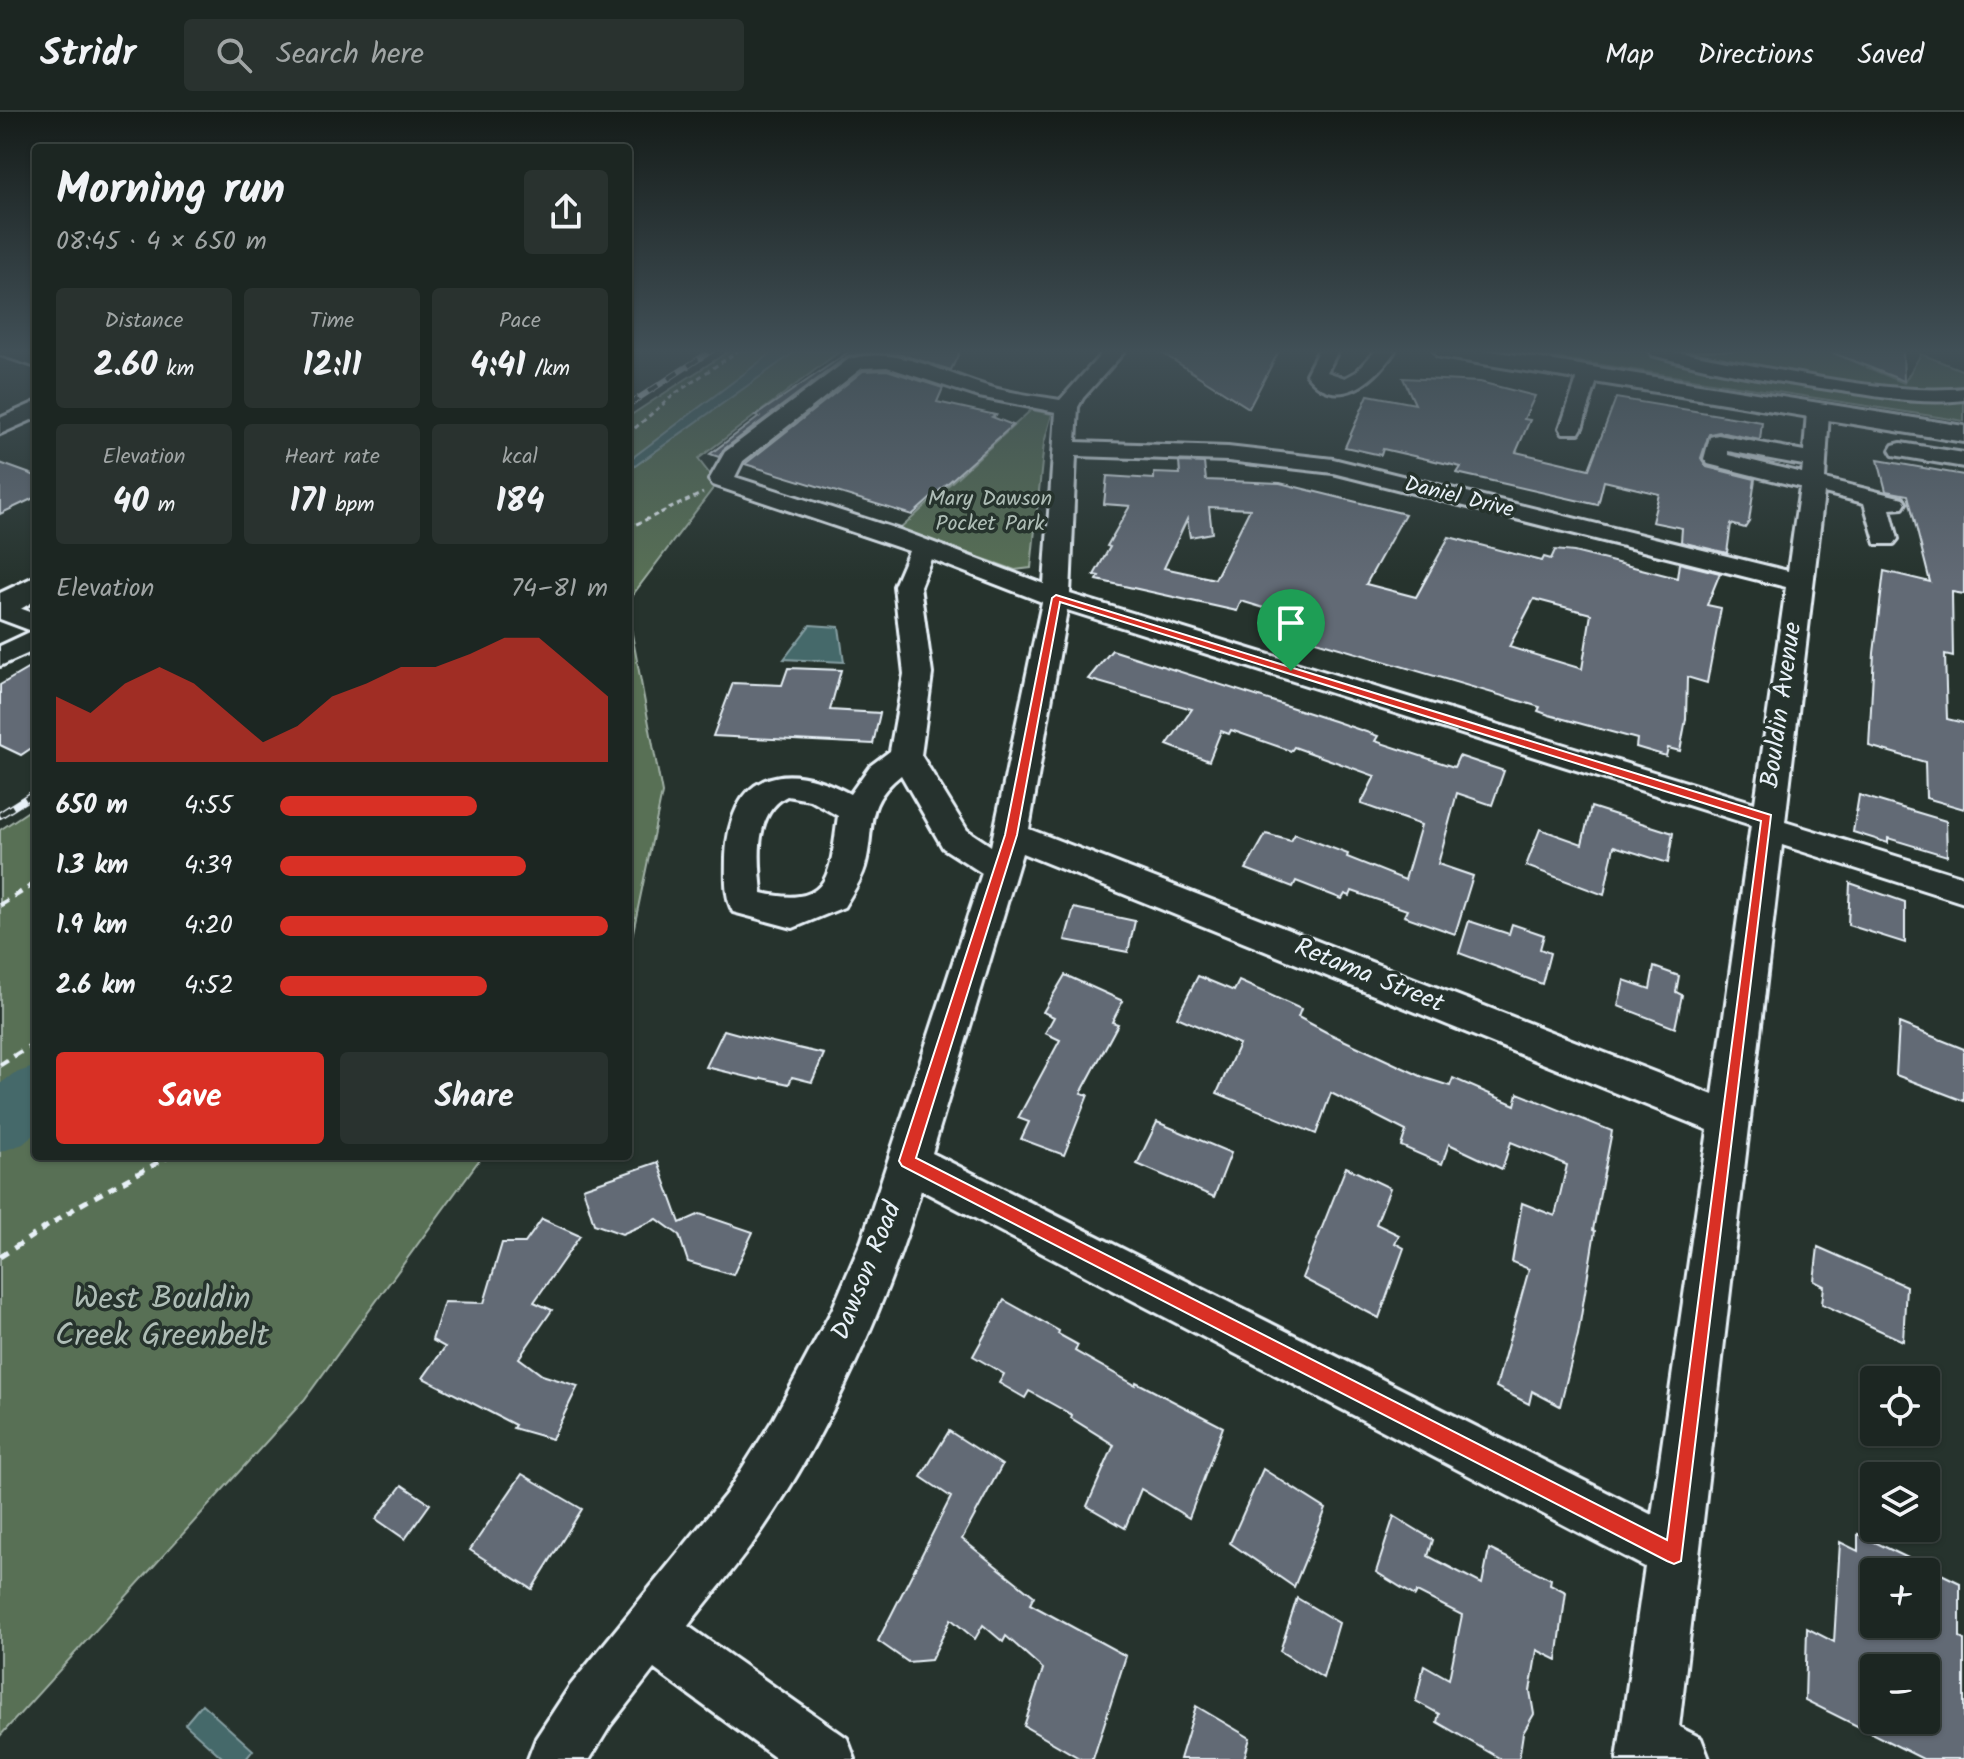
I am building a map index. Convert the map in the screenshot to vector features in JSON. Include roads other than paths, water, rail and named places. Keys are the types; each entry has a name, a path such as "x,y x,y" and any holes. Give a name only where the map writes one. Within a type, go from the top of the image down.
{"main road":[{"path":"1902,428 1961,439"}],"street":[{"path":"771,428 733,457 721,480 923,547 1056,598 1767,823 1964,890"},
{"name":"Dawson Road","path":"557,1759 590,1706 648,1631 698,1574 744,1512 791,1435 848,1326 884,1240 1006,852 1056,598 1066,428"},
{"name":"Bouldin Avenue","path":"1658,1753 1674,1554 1727,1119 1759,902 1814,470 1817,428"},
{"name":"Daniel Drive","path":"1065,449 1228,454 1333,466 1799,582"},
{"path":"1901,450 1964,460"},
{"path":"1814,470 1837,491 1884,501 1885,539"},
{"path":"855,811 881,774 905,755 918,674 907,586 923,547"},
{"path":"0,657 20,612"},
{"name":"Retama Street","path":"905,755 955,839 1006,852 1727,1119"},
{"path":"907,1161 1674,1554"},
{"path":"648,1631 826,1759"}],"water":[{"path":"672,428 688,428 632,468 632,458"},
{"path":"810,625 839,627 844,662 784,659"},
{"path":"202,1704 253,1750 246,1759 224,1759 185,1724"}],"waterway":[{"path":"0,1093 32,1085"},
{"path":"0,1123 32,1097"}],"railway":[{"path":"0,815 32,795"}],"park label":[{"name":"Mary Dawson Pocket Park","path":"990,512"},
{"name":"West Bouldin Creek Greenbelt","path":"162,1318"}]}
